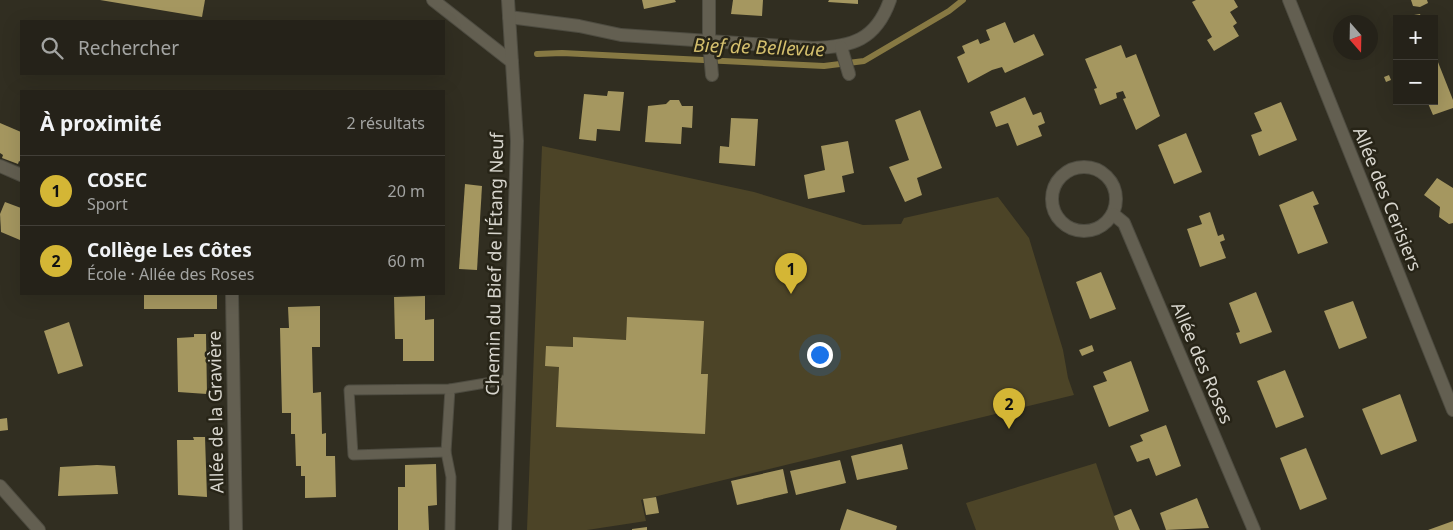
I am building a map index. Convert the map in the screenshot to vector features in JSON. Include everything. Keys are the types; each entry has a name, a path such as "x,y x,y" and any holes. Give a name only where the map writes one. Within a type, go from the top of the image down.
{"street":[{"path":"433,0 512,62"},
{"name":"Chemin du Bief de l'Étang Neuf","path":"505,530 517,141 508,0"},
{"path":"709,0 709,42 712,75"},
{"path":"509,17 578,26 621,36 813,48 841,47 866,37 885,16 890,0"},
{"name":"Allée des Cerisiers","path":"1289,0 1453,410"},
{"path":"841,47 849,74"},
{"path":"0,166 20,175"},
{"path":"1085,167 1098,170 1107,177 1113,186 1116,204 1112,214 1106,223 1096,229 1086,231 1071,228 1055,214 1052,203 1056,184 1064,174 1074,169 1085,167"},
{"name":"Allée des Roses","path":"1112,214 1124,223 1254,530"},
{"name":"Allée de la Gravière","path":"232,295 236,530"},
{"path":"0,486 39,530"}],"lane":[{"path":"446,452 353,455 349,390 450,389 510,379"},
{"path":"450,389 446,452 451,477 450,530"}],"shaded area":[{"path":"542,146 754,192 863,225 901,224 904,218 998,197 1029,238 1063,350 1068,378 1074,395 641,500 646,521 587,530 527,530"},
{"path":"1096,463 1119,530 976,530 966,503"}],"building":[{"path":"100,0 205,0 202,17"},
{"path":"642,0 675,0 676,2 644,9"},
{"path":"733,0 763,0 762,16 731,14"},
{"path":"829,0 858,0 858,4 828,2"},
{"path":"1196,0 1234,0 1238,7 1230,12 1237,23 1233,26 1239,36 1214,51 1207,40 1212,37 1192,2"},
{"path":"1411,0 1427,0 1428,3 1420,7 1413,6"},
{"path":"1005,22 1014,43 1034,34 1044,55 1005,73 1002,67 992,70 968,83 957,57 965,53 962,46 978,39 980,44 990,40 986,30"},
{"path":"1121,45 1126,58 1136,54 1160,116 1136,130 1123,99 1126,98 1123,91 1116,93 1117,98 1100,105 1094,89 1097,88 1085,59"},
{"path":"1438,62 1453,100 1453,108 1433,115 1429,105 1438,105"},
{"path":"1389,75 1391,80 1386,82 1384,77"},
{"path":"608,91 624,92 620,131 597,129 596,141 579,139 584,94 607,96"},
{"path":"1025,97 1033,115 1041,112 1045,123 1038,126 1042,136 1017,146 1008,123 996,127 990,112"},
{"path":"670,100 679,100 682,106 693,106 692,128 682,127 681,144 645,142 648,106 666,104"},
{"path":"1281,102 1297,140 1259,156 1251,135 1262,131 1254,113"},
{"path":"920,110 942,168 917,178 922,195 905,202 889,167 909,160 895,120"},
{"path":"731,118 758,119 755,166 719,163 720,146 729,147"},
{"path":"0,123 20,132 20,162 18,164 2,158 3,155 0,153"},
{"path":"1186,133 1202,172 1174,184 1158,145"},
{"path":"848,141 854,173 842,176 845,192 808,199 804,175 825,170 821,146"},
{"path":"1437,178 1453,188 1453,223 1449,224 1439,217 1440,207 1424,195"},
{"path":"465,184 482,186 477,270 459,269"},
{"path":"1313,191 1319,204 1313,206 1328,243 1298,254 1279,205"},
{"path":"5,202 20,208 20,240 1,232 0,214"},
{"path":"1210,212 1218,236 1223,234 1225,240 1220,242 1226,258 1200,267 1187,229 1202,224 1199,216"},
{"path":"1101,272 1116,309 1090,319 1076,282"},
{"path":"1256,292 1272,332 1240,344 1236,333 1240,332 1229,303"},
{"path":"144,295 217,295 217,309 144,309"},
{"path":"425,296 425,320 434,319 434,361 403,361 403,339 395,339 394,297"},
{"path":"1353,301 1367,338 1339,349 1324,311"},
{"path":"320,306 320,347 312,347 313,393 321,392 322,434 326,433 326,456 335,456 336,497 305,498 305,476 301,476 301,466 296,466 295,434 291,434 291,413 282,413 280,328 289,328 288,307"},
{"path":"627,317 704,321 701,374 708,374 705,434 556,427 559,367 545,366 546,346 573,347 573,337 626,340"},
{"path":"69,322 83,366 58,374 44,331"},
{"path":"194,334 206,334 207,394 178,392 177,338 194,337"},
{"path":"1092,345 1094,351 1082,356 1079,350"},
{"path":"1131,361 1149,411 1109,427 1093,386 1107,381 1103,372"},
{"path":"1285,370 1304,417 1276,428 1257,381"},
{"path":"1400,394 1417,441 1381,455 1362,409"},
{"path":"7,418 8,430 0,431 0,419"},
{"path":"1166,425 1181,466 1156,476 1149,458 1137,462 1130,446 1143,441 1140,435"},
{"path":"193,437 205,437 207,497 178,495 177,440 194,440"},
{"path":"902,444 908,469 857,480 851,456"},
{"path":"1306,448 1327,499 1300,510 1280,458"},
{"path":"840,460 846,483 796,495 790,471"},
{"path":"436,464 437,505 428,506 429,530 398,530 398,487 405,487 405,465"},
{"path":"115,466 118,494 58,496 60,467"},
{"path":"783,469 788,493 737,505 731,481"},
{"path":"656,497 659,513 646,515 643,499"},
{"path":"1197,498 1209,528 1166,530 1160,513"},
{"path":"847,509 897,526 896,530 840,530"},
{"path":"1131,509 1140,530 1119,530 1114,516"},
{"path":"1453,521 1453,530 1428,530"},
{"path":"647,527 647,530 632,530 632,529"}],"waterway":[{"name":"Bief de Bellevue","path":"537,54 562,53 824,66 864,61 949,11 963,0"}],"place":[{"name":"COSEC","path":"791,294"},
{"name":"Collège Les Côtes","path":"1009,429"}]}
